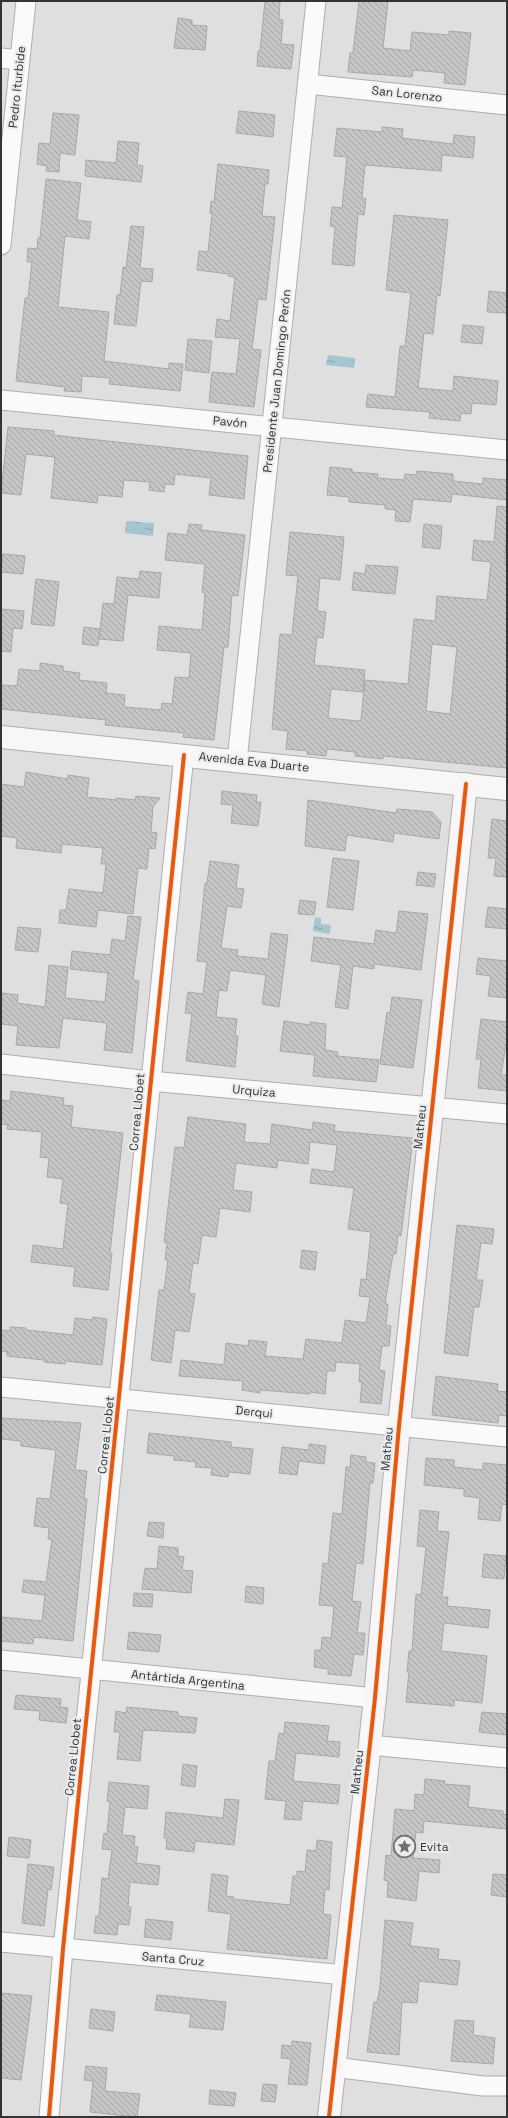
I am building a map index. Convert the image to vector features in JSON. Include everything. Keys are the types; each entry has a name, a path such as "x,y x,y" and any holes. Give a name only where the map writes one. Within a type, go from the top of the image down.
{"street":[{"name":"Pedro Iturbide","path":"1,245 10,59 26,1"},
{"name":"Presidente Juan Domingo Perón","path":"237,761 316,1"},
{"name":"San Lorenzo","path":"308,84 507,105"},
{"name":"Pavón","path":"1,400 507,450"},
{"name":"Avenida Eva Duarte","path":"1,737 507,788"},
{"name":"Correa Llobet","path":"49,2117 63,1949 93,1670 150,1081 184,755"},
{"name":"Matheu","path":"329,2117 375,1698 399,1426 466,784"},
{"name":"Urquiza","path":"1,1064 150,1081 507,1114"},
{"name":"Derqui","path":"1,1387 507,1437"},
{"name":"Antártida Argentina","path":"1,1660 375,1698"},
{"path":"370,1745 507,1758"},
{"name":"Santa Cruz","path":"1,1942 345,1975"},
{"path":"334,2067 483,2086 507,2086"}],"water":[{"path":"328,355 355,358 354,368 326,365"},
{"path":"126,521 154,523 153,536 125,533"},
{"path":"315,917 321,918 321,924 331,925 330,934 313,931"}],"building":[{"path":"265,1 280,1 279,19 283,20 281,44 294,45 291,69 257,66"},
{"path":"359,1 388,1 383,48 410,51 412,32 449,35 449,31 471,33 465,85 444,83 445,73 413,70 412,77 348,72 350,53 353,53"},
{"path":"178,18 192,20 192,25 207,26 205,50 174,48"},
{"path":"239,111 275,115 273,137 236,133"},
{"path":"53,113 79,115 75,155 60,153 59,172 46,171 47,166 37,164 39,143 50,144"},
{"path":"382,127 403,129 402,138 453,144 454,135 475,137 473,158 442,155 441,171 365,165 362,198 366,199 364,215 358,214 354,266 332,264 335,227 330,226 332,207 342,208 347,157 334,156 337,128 382,132"},
{"path":"118,141 139,143 137,165 143,166 141,182 85,176 86,160 116,163"},
{"path":"218,164 269,170 268,184 265,184 262,216 275,217 266,300 258,299 252,349 261,350 254,407 209,402 212,372 236,374 240,339 215,337 217,319 230,321 235,277 228,276 229,274 197,270 199,251 208,252 212,214 210,213 211,201 214,202"},
{"path":"46,179 81,183 77,220 91,222 89,239 65,236 58,307 109,312 104,361 169,369 169,363 183,364 180,391 109,384 110,378 82,376 81,392 64,391 65,387 16,381 25,298 28,298 32,262 27,262 28,248 37,249 38,238 40,238"},
{"path":"394,215 448,220 440,296 437,295 433,334 424,333 418,388 453,391 454,376 498,381 496,405 472,403 471,414 461,413 460,421 429,418 430,412 366,407 368,394 395,397 400,346 405,346 411,293 386,290"},
{"path":"131,226 144,227 140,268 153,269 152,282 141,281 136,326 114,324 117,295 120,295 123,267 126,268"},
{"path":"489,291 507,293 507,313 487,312"},
{"path":"463,325 484,327 482,344 461,342"},
{"path":"188,339 212,341 209,373 185,370"},
{"path":"8,427 54,431 54,435 70,437 248,456 244,499 209,495 211,478 175,474 174,485 165,484 164,492 149,490 150,482 124,480 122,497 98,495 97,503 51,498 55,457 26,454 21,495 1,493"},
{"path":"330,467 352,469 352,472 378,474 377,478 404,480 405,474 416,475 417,471 453,474 453,481 483,484 483,478 507,480 507,500 452,494 451,502 413,499 410,522 395,521 396,510 385,509 385,505 349,502 349,497 327,495"},
{"path":"497,506 507,507 505,565 507,565 507,768 383,756 383,759 355,756 355,752 327,749 326,756 307,754 308,751 286,749 288,731 272,729 280,634 292,635 298,576 286,575 290,532 344,537 340,580 320,578 317,611 326,612 323,638 317,637 314,665 365,670 363,692 331,689 328,718 358,721 361,720 365,680 408,684 414,619 435,621 437,596 487,600 491,562 472,560 474,540 494,542","holes":["432,644 457,647 450,714 426,711"]},
{"path":"189,524 202,525 201,530 245,535 238,596 232,595 228,647 224,647 214,740 183,737 184,733 105,725 106,720 1,709 1,685 17,686 19,669 40,671 40,663 63,666 63,671 80,673 79,680 107,683 106,693 125,695 124,707 161,710 162,703 172,704 175,677 189,678 191,653 157,650 159,626 202,630 205,593 202,592 205,564 165,560 168,533 187,535"},
{"path":"424,524 442,526 440,549 422,547"},
{"path":"3,554 25,556 23,574 1,572"},
{"path":"366,565 398,567 395,594 352,590 354,572 365,574"},
{"path":"140,571 161,573 159,598 128,595 123,641 99,639 103,603 114,604 117,577 139,579"},
{"path":"36,579 59,582 54,626 31,624"},
{"path":"1,609 24,611 22,629 13,628 11,652 1,651"},
{"path":"84,627 100,629 98,646 82,644"},
{"path":"26,772 68,779 68,775 89,778 87,797 116,800 116,798 135,800 136,796 160,798 153,807 151,832 157,833 155,849 149,848 147,869 138,868 133,914 98,910 96,927 59,923 60,910 66,910 69,889 103,893 106,864 101,864 103,848 62,844 61,853 16,848 17,838 1,836 1,784 24,787"},
{"path":"222,791 257,795 256,802 261,802 258,826 231,823 233,805 221,804"},
{"path":"308,800 396,813 397,809 432,812 441,822 439,839 394,833 393,842 347,835 345,851 305,846"},
{"path":"492,819 507,821 507,877 494,876 496,858 488,858"},
{"path":"333,858 359,861 353,910 327,907"},
{"path":"210,861 239,865 236,888 244,889 241,908 227,906 221,948 238,950 237,956 268,959 271,933 288,935 279,1007 262,1004 266,975 230,970 227,991 219,990 216,1017 237,1019 235,1036 238,1036 235,1067 186,1061 192,1014 185,1013 188,992 203,994 207,962 197,961 205,883 207,883"},
{"path":"418,872 436,874 434,887 416,885"},
{"path":"300,900 316,902 314,915 298,914"},
{"path":"488,907 507,909 507,929 485,927"},
{"path":"399,911 428,914 421,970 374,964 374,969 353,966 348,1009 335,1007 341,965 311,961 314,937 374,944 376,930 396,933"},
{"path":"128,916 141,917 133,980 139,981 132,1053 104,1050 107,1023 63,1018 59,1048 16,1045 18,1026 1,1024 2,993 18,995 17,1003 45,1007 49,965 68,967 65,998 105,1002 108,973 70,969 72,951 110,955 112,939 125,941"},
{"path":"18,927 41,929 38,952 15,950"},
{"path":"478,958 507,961 507,998 488,996 491,976 476,974"},
{"path":"392,997 422,1000 413,1068 380,1064 387,1012 390,1013"},
{"path":"481,1019 507,1022 507,1039 501,1075 507,1075 507,1091 478,1088 481,1059 476,1059"},
{"path":"284,1021 310,1025 310,1022 326,1024 325,1050 338,1052 337,1056 379,1060 376,1082 313,1076 315,1055 280,1051"},
{"path":"11,1091 64,1098 63,1105 73,1106 71,1127 123,1133 110,1253 112,1253 108,1290 73,1286 75,1267 31,1262 33,1245 63,1249 68,1204 60,1203 63,1179 47,1177 49,1158 40,1157 42,1132 7,1129 8,1125 1,1124 1,1100 10,1101"},
{"path":"188,1117 246,1124 244,1142 270,1144 272,1124 312,1130 313,1122 335,1125 334,1131 413,1138 401,1236 398,1235 396,1254 393,1254 385,1304 388,1304 386,1325 391,1326 389,1346 382,1346 379,1370 385,1371 381,1404 360,1402 362,1382 359,1382 360,1364 336,1362 335,1371 327,1371 325,1394 260,1390 260,1393 242,1390 243,1381 179,1376 181,1360 224,1365 226,1343 248,1346 249,1340 267,1342 265,1356 303,1359 306,1339 342,1343 345,1320 366,1323 370,1297 359,1296 361,1279 366,1280 371,1232 348,1229 354,1188 310,1183 312,1169 334,1172 337,1145 310,1142 308,1164 278,1160 277,1168 236,1163 233,1190 252,1192 250,1212 220,1208 216,1237 202,1235 198,1264 193,1263 189,1293 195,1294 189,1332 175,1330 171,1363 151,1360 159,1290 164,1290 168,1260 165,1260 167,1243 164,1242 175,1147 184,1148"},
{"path":"457,1225 494,1229 492,1244 481,1243 476,1280 483,1280 479,1307 474,1307 468,1356 444,1353"},
{"path":"302,1250 317,1252 315,1270 300,1268"},
{"path":"93,1317 107,1319 102,1365 66,1361 65,1364 44,1362 44,1360 7,1356 7,1352 1,1351 1,1330 10,1331 10,1327 26,1328 26,1330 73,1335 75,1318 92,1320"},
{"path":"436,1376 498,1384 497,1391 507,1392 507,1416 499,1415 498,1423 432,1415"},
{"path":"1,1418 81,1423 75,1470 87,1471 84,1498 87,1499 73,1641 34,1637 33,1644 1,1641 1,1617 42,1621 45,1595 22,1592 24,1580 46,1582 52,1539 48,1539 49,1528 34,1526 37,1498 50,1499 56,1450 21,1446 21,1441 1,1439"},
{"path":"149,1433 231,1442 231,1447 253,1449 250,1474 229,1472 228,1477 211,1475 212,1468 195,1467 196,1462 174,1460 174,1456 147,1453"},
{"path":"309,1444 326,1446 324,1464 299,1461 297,1475 279,1473 282,1447 309,1450"},
{"path":"351,1455 366,1457 366,1462 375,1463 373,1483 370,1483 363,1564 356,1563 352,1601 361,1602 357,1633 365,1633 363,1655 354,1654 351,1676 328,1674 328,1669 314,1667 315,1650 321,1650 322,1637 331,1638 334,1606 319,1605 323,1563 328,1564 333,1513 342,1514 346,1467 350,1467"},
{"path":"426,1458 454,1460 454,1467 483,1470 483,1463 507,1465 507,1505 502,1504 500,1521 478,1519 480,1498 464,1496 464,1489 424,1485"},
{"path":"420,1510 439,1512 437,1531 449,1532 442,1597 448,1597 447,1606 490,1610 488,1628 444,1623 441,1651 487,1656 482,1703 454,1700 454,1706 406,1702 409,1672 407,1672 409,1651 412,1651 416,1594 421,1595 426,1547 417,1546"},
{"path":"149,1522 164,1523 163,1538 147,1536"},
{"path":"159,1546 178,1548 178,1556 184,1557 182,1570 193,1571 191,1593 142,1589 145,1568 157,1569"},
{"path":"484,1554 506,1556 504,1579 482,1577"},
{"path":"246,1586 264,1588 263,1604 245,1602"},
{"path":"134,1593 153,1594 152,1607 133,1606"},
{"path":"129,1632 161,1635 159,1652 127,1649"},
{"path":"16,1695 61,1699 60,1707 68,1708 66,1723 39,1720 40,1711 14,1709"},
{"path":"127,1707 178,1712 178,1716 197,1718 195,1733 143,1730 140,1761 117,1759 120,1732 114,1732 116,1711 126,1713"},
{"path":"482,1712 507,1714 507,1735 479,1732"},
{"path":"285,1722 329,1726 327,1741 340,1742 339,1757 296,1753 293,1781 340,1785 338,1804 303,1801 301,1820 284,1819 286,1801 265,1799 269,1761 275,1761 279,1733 284,1734"},
{"path":"183,1764 197,1766 195,1787 181,1785"},
{"path":"425,1779 445,1781 444,1784 470,1786 468,1807 503,1811 503,1814 507,1815 507,1829 424,1821 423,1833 416,1832 413,1858 440,1860 439,1873 419,1871 416,1901 387,1897 388,1881 384,1880 386,1855 391,1856 395,1809 414,1811 415,1794 424,1795"},
{"path":"109,1782 149,1786 147,1809 125,1807 122,1835 135,1836 134,1846 138,1847 136,1863 160,1866 158,1885 130,1882 128,1907 131,1907 129,1925 118,1924 117,1935 94,1933 96,1916 99,1916 102,1878 108,1879 112,1850 102,1849 104,1833 107,1834 110,1801 107,1801"},
{"path":"225,1799 239,1800 234,1845 195,1841 194,1852 166,1849 167,1838 164,1838 166,1812 223,1818"},
{"path":"9,1837 31,1840 29,1858 7,1856"},
{"path":"317,1840 332,1842 329,1890 325,1889 323,1914 331,1915 327,1959 227,1949 231,1914 208,1911 212,1874 228,1876 226,1896 234,1897 233,1899 290,1905 293,1876 297,1876 297,1871 305,1872 307,1850 316,1851"},
{"path":"28,1864 54,1867 51,1890 48,1889 44,1926 22,1923"},
{"path":"493,1874 507,1875 507,1897 491,1895"},
{"path":"146,1919 173,1922 171,1940 144,1937"},
{"path":"385,1920 413,1923 410,1946 439,1949 438,1959 460,1961 457,1985 419,1981 417,2003 402,2002 399,2055 367,2052 374,2002 377,2002 380,1987"},
{"path":"1,1993 32,1996 21,2080 1,2078"},
{"path":"157,1995 226,2002 223,2030 189,2027 191,2014 155,2010"},
{"path":"91,2009 115,2012 113,2031 89,2028"},
{"path":"455,2020 474,2021 473,2035 495,2038 493,2064 451,2061"},
{"path":"292,2041 311,2043 307,2085 288,2084 291,2059 281,2058 282,2045 292,2046"},
{"path":"86,2066 107,2068 105,2091 140,2094 137,2117 90,2112 93,2081 84,2080"},
{"path":"263,2084 277,2085 275,2102 261,2101"},
{"path":"210,2090 236,2093 234,2106 209,2104"}],"cycle path":[{"path":"49,2117 63,1949 184,755"},
{"path":"329,2117 375,1698 399,1426 466,784"}],"place":[{"name":"Evita","path":"404,1847"}]}
